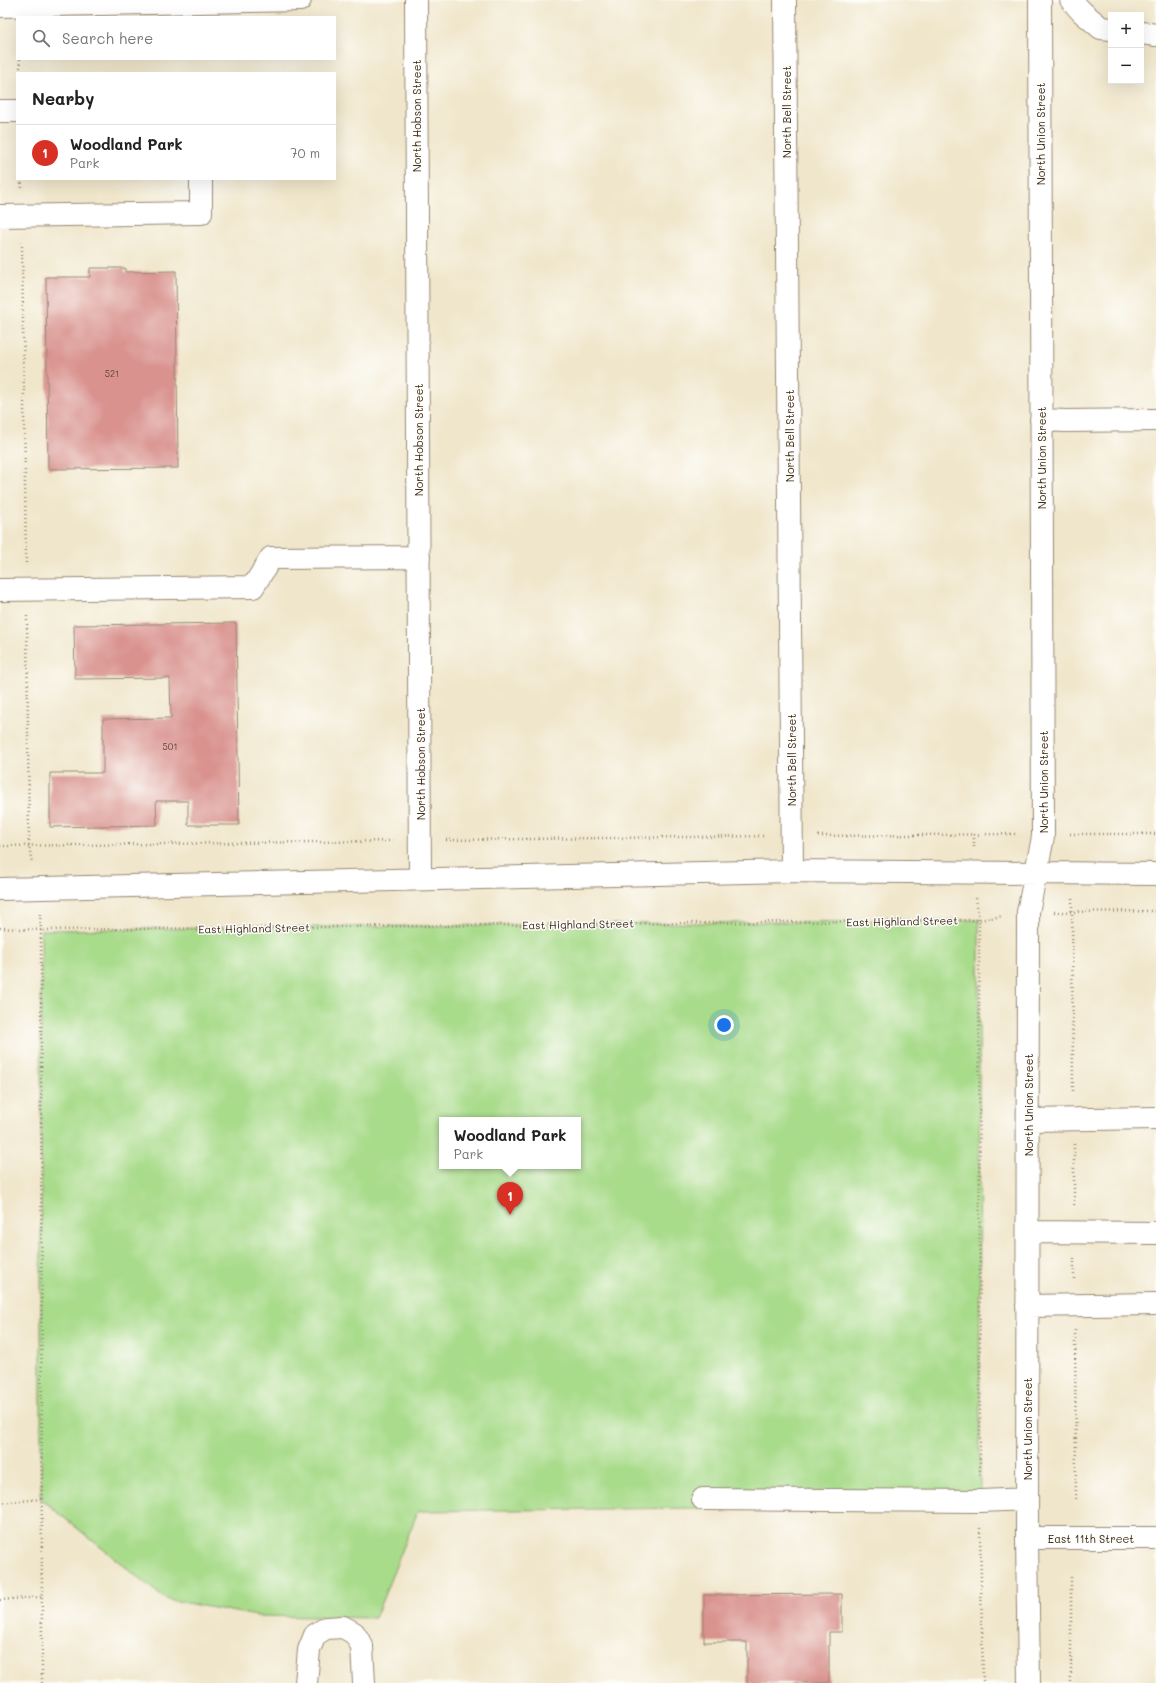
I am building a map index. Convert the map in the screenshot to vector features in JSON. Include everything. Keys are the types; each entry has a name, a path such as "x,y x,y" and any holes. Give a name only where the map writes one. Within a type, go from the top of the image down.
{"street":[{"path":"0,6 300,0"},
{"name":"North Hobson Street","path":"416,0 420,879"},
{"name":"North Bell Street","path":"785,0 792,871"},
{"name":"North Union Street","path":"1029,1683 1027,1538 1028,912 1043,837 1040,0"},
{"path":"1071,0 1082,12 1101,28 1108,29"},
{"path":"1144,33 1156,35"},
{"path":"0,111 16,111"},
{"path":"0,216 201,213 201,180"},
{"path":"1041,420 1156,420"},
{"path":"0,590 253,587 270,558 419,557"},
{"path":"0,889 792,871 1156,874"},
{"path":"1028,1120 1156,1118"},
{"path":"1028,1232 1156,1233"},
{"path":"1027,1306 1156,1304"},
{"path":"703,1499 980,1501 1027,1499"},
{"name":"East 11th Street","path":"1027,1538 1156,1538"},
{"path":"306,1683 309,1650 315,1635 326,1628 343,1626 354,1633 362,1646 364,1683"}],"path":[{"path":"20,60 20,72"},
{"path":"22,180 29,846 37,888 41,930 42,1683"},
{"path":"974,834 973,873 979,920 980,1501 983,1683"},
{"path":"0,846 974,834 1013,834 1043,837 1067,834 1156,834"},
{"name":"East Highland Street","path":"0,928 41,930 979,920 1028,912 1072,913 1156,911"},
{"path":"0,1503 41,1499"},
{"path":"1071,1577 1071,1683"},
{"path":"0,1600 42,1597"}],"green space":[{"path":"979,920 980,1505 418,1511 375,1618 257,1616 165,1599 41,1499 41,930"}],"building":[{"path":"90,268 125,268 125,272 176,271 178,468 48,469 46,277 90,277"},
{"path":"236,623 239,825 188,825 188,801 156,801 157,825 50,827 50,773 103,773 103,719 171,718 170,678 75,679 74,625"},
{"path":"842,1594 842,1632 829,1632 829,1683 747,1683 747,1642 704,1642 704,1595"}],"place":[{"name":"Woodland Park","path":"510,1215"}]}
